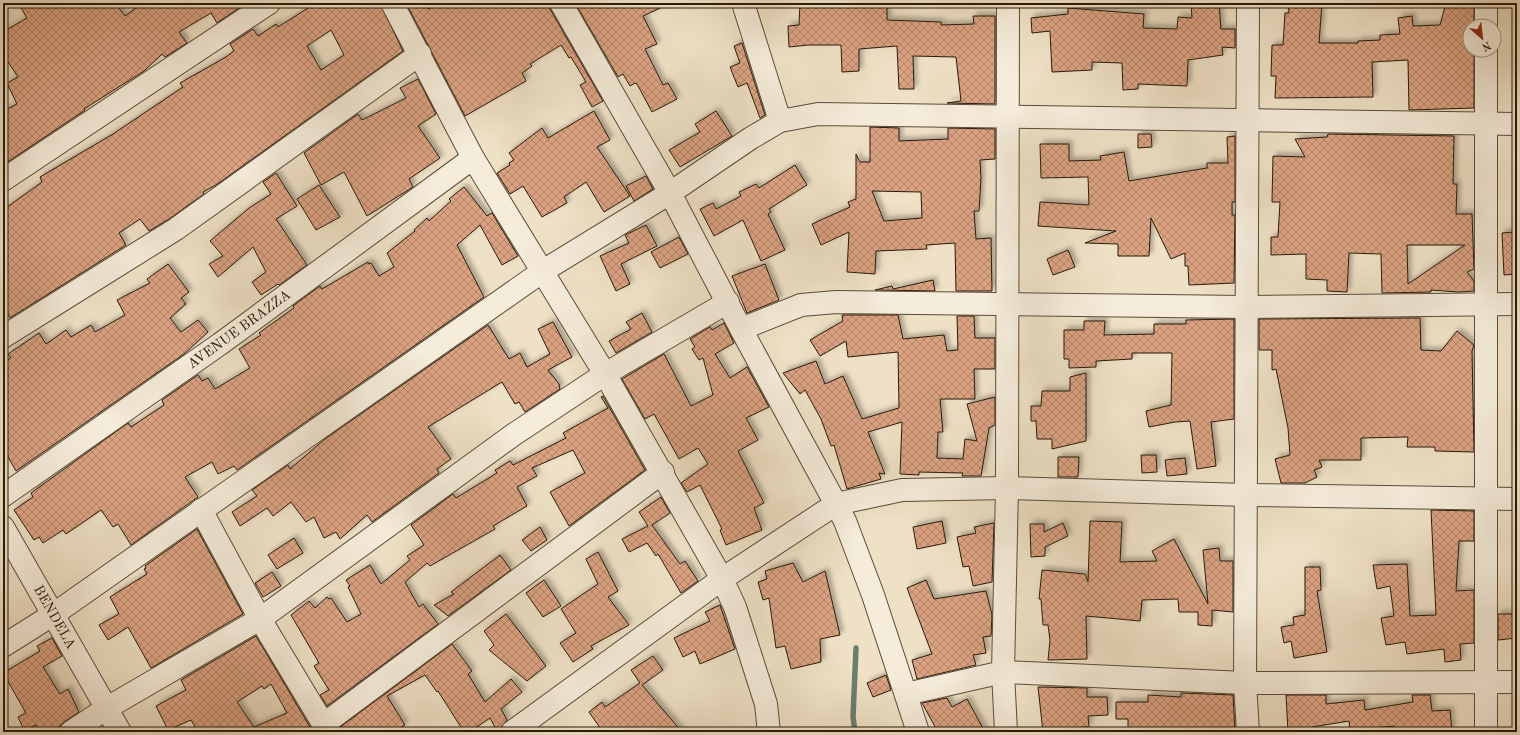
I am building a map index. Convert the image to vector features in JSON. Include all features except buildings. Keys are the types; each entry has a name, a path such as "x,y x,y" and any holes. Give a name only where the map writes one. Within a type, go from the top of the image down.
{"street":[{"path":"3,180 269,3"},
{"path":"392,3 473,158 543,271 663,472 722,579 735,607 766,704 769,732"},
{"path":"561,3 670,193 741,329 845,521 873,595 918,732"},
{"path":"743,3 780,121"},
{"path":"1006,732 1003,672 1007,488 1008,3"},
{"path":"1248,3 1245,307 1247,495 1245,683 1248,732"},
{"path":"1486,3 1486,18"},
{"path":"3,337 176,230 420,54"},
{"path":"1486,58 1484,124 1486,303 1486,732"},
{"path":"3,646 54,614 543,271 670,193 751,138 780,121 818,114 1517,124"},
{"name":"AVENUE BRAZZA","path":"3,496 220,344 473,158"},
{"path":"71,732 107,708 260,618 513,435 605,374 728,302"},
{"path":"741,329 801,305 836,302 1245,307 1486,303 1517,304"},
{"path":"201,510 260,618 326,728 663,472"},
{"path":"520,730 722,579 836,504 902,490 1007,488 1247,495 1517,499"},
{"name":"BENDELA","path":"3,527 120,732"},
{"path":"906,694 1003,672 1245,683 1517,682"}],"waterway":[{"path":"855,732 853,717 856,648"}]}
